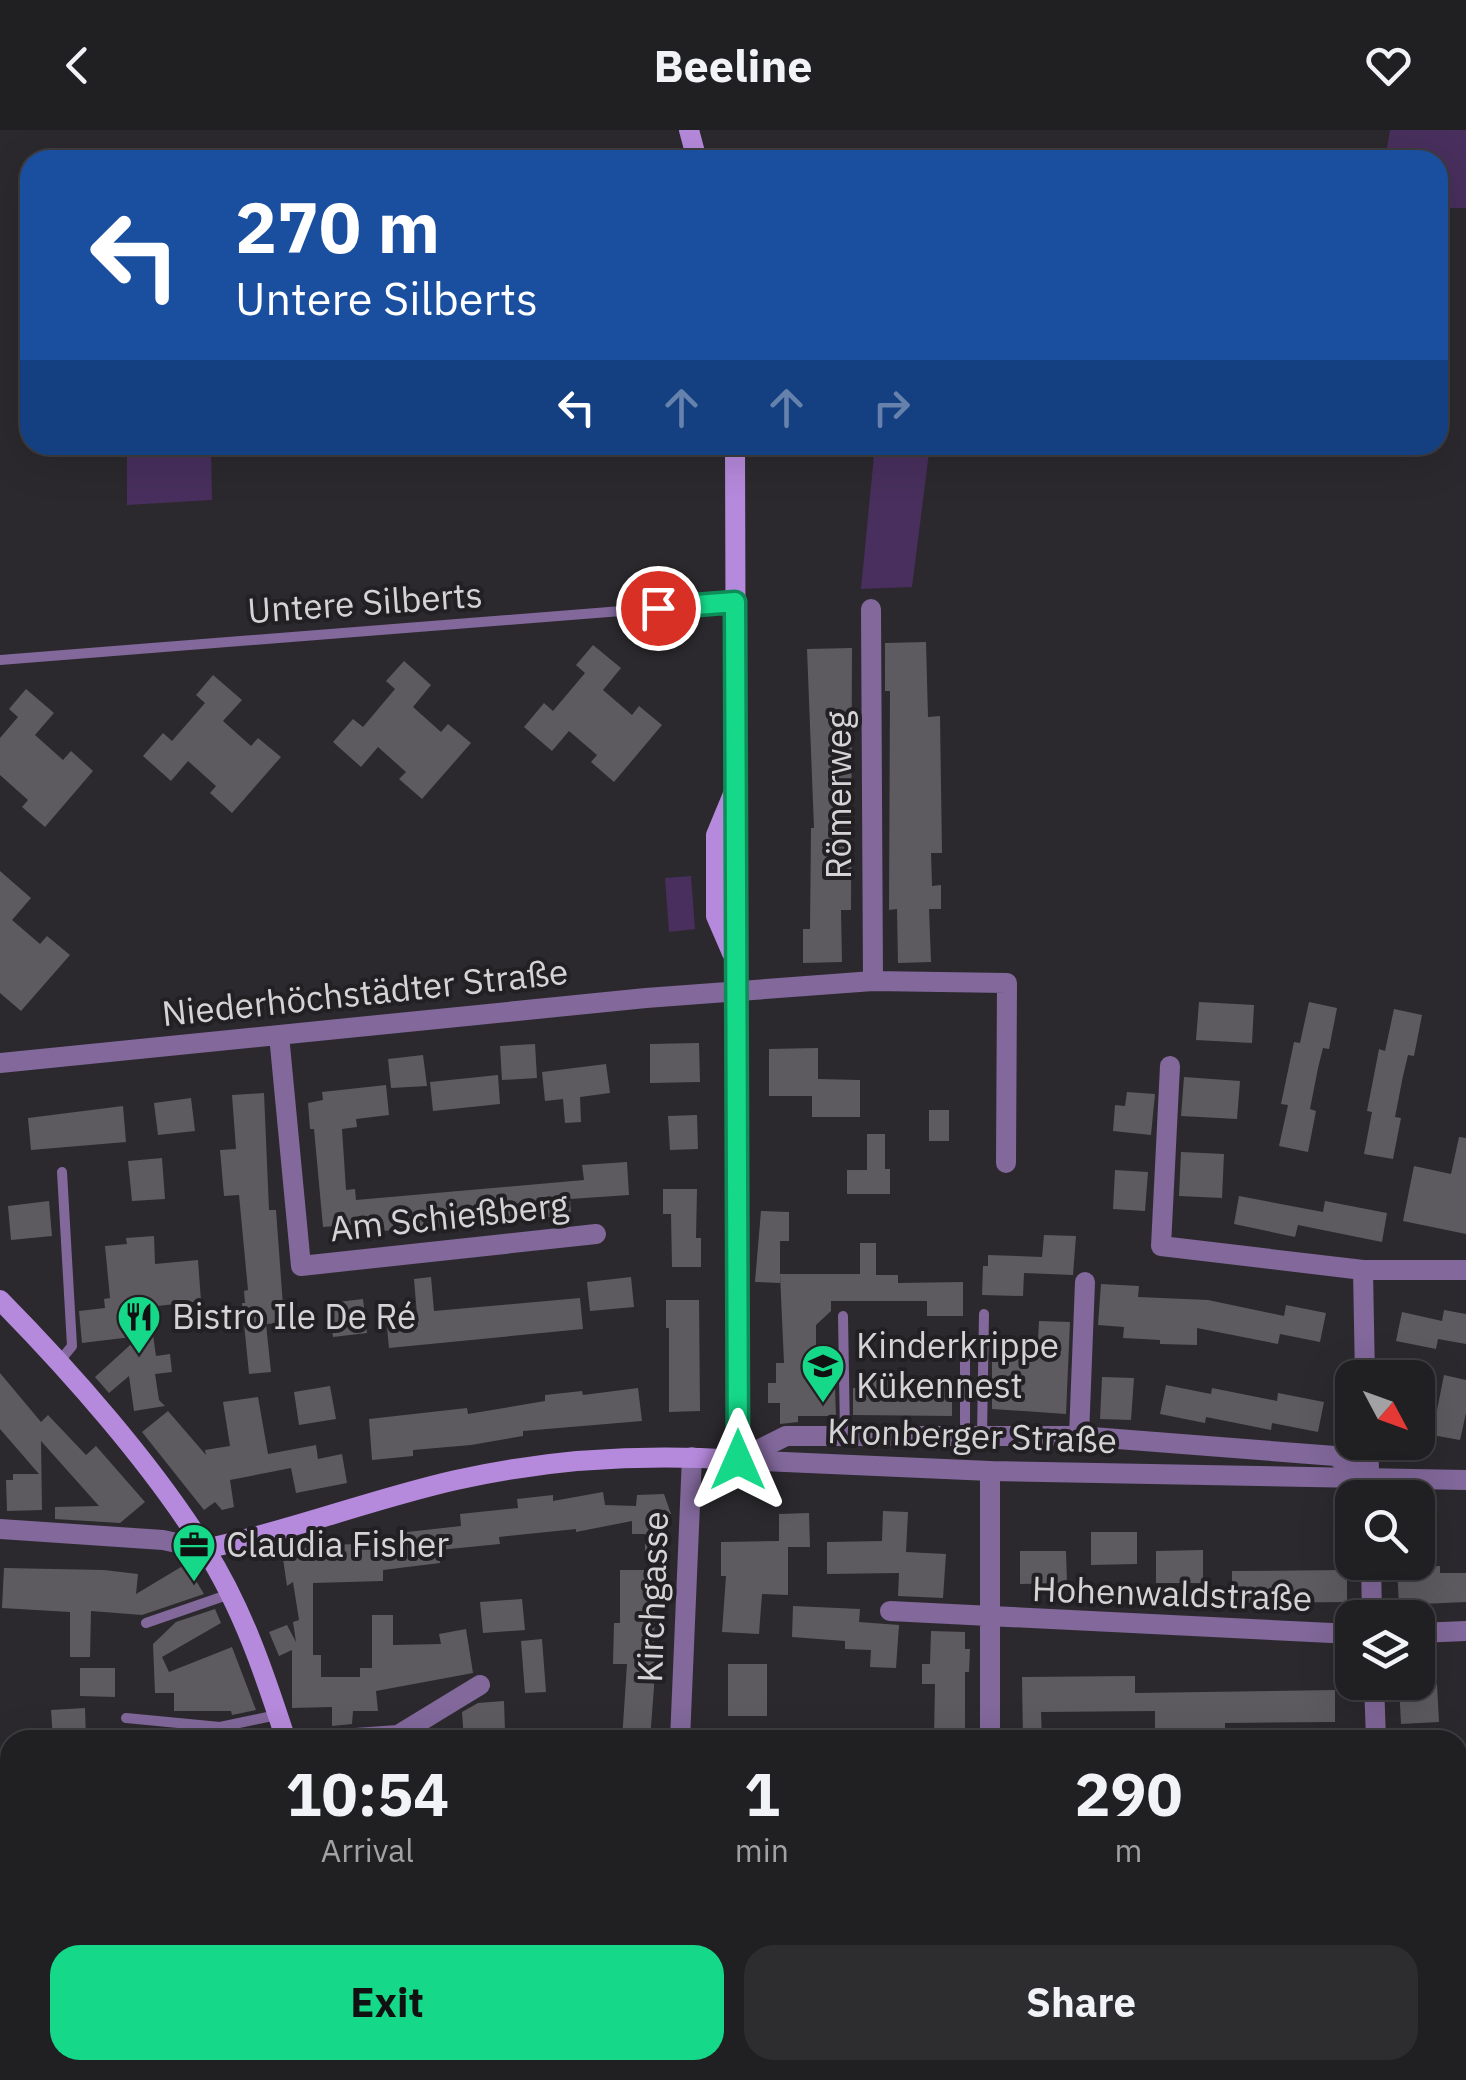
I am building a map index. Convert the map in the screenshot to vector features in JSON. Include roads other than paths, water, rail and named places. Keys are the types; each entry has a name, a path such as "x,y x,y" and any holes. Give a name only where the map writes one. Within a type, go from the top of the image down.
{"main road":[{"path":"205,1549 457,1480 566,1462 692,1457 738,1460 734,455"},
{"path":"0,1300 59,1362 205,1549 230,1594 283,1730"}],"street":[{"name":"Römerweg","path":"871,609 873,981"},
{"name":"Niederhöchstädter Straße","path":"0,1063 372,1023 736,991 873,981 1007,983 1006,1164"},
{"name":"Am Schießberg","path":"279,1035 300,1266 596,1234"},
{"path":"1170,1066 1161,1246 1363,1270 1466,1270"},
{"path":"1363,1270 1364,1360"},
{"name":"Kronberger Straße","path":"1079,1436 1085,1282"},
{"name":"Kronberger Straße","path":"738,1460 786,1436 1079,1436 1335,1456 1360,1480"},
{"name":"Kirchgasse","path":"680,1730 692,1457"},
{"name":"Kronberger Straße","path":"738,1460 1335,1487"},
{"path":"990,1472 990,1730"},
{"name":"Kronberger Straße","path":"1435,1483 1466,1480"},
{"path":"0,1529 164,1540 205,1549"},
{"name":"Hohenwaldstraße","path":"890,1612 1335,1633"},
{"path":"1435,1632 1466,1631"},
{"path":"405,1730 480,1685"},
{"path":"1375,1700 1376,1730"}],"lane":[{"name":"Untere Silberts","path":"0,660 735,602"},
{"path":"59,1362 72,1346 62,1172"},
{"path":"974,1436 984,1314"},
{"path":"843,1316 845,1436"},
{"path":"965,1347 974,1436"},
{"path":"146,1623 230,1594"},
{"path":"126,1718 220,1727 278,1715"}],"place":[{"name":"Bistro Ile De Ré","path":"139,1355"},
{"name":"Kinderkrippe Kükennest","path":"823,1404"},
{"name":"Claudia Fisher","path":"194,1583"}]}
